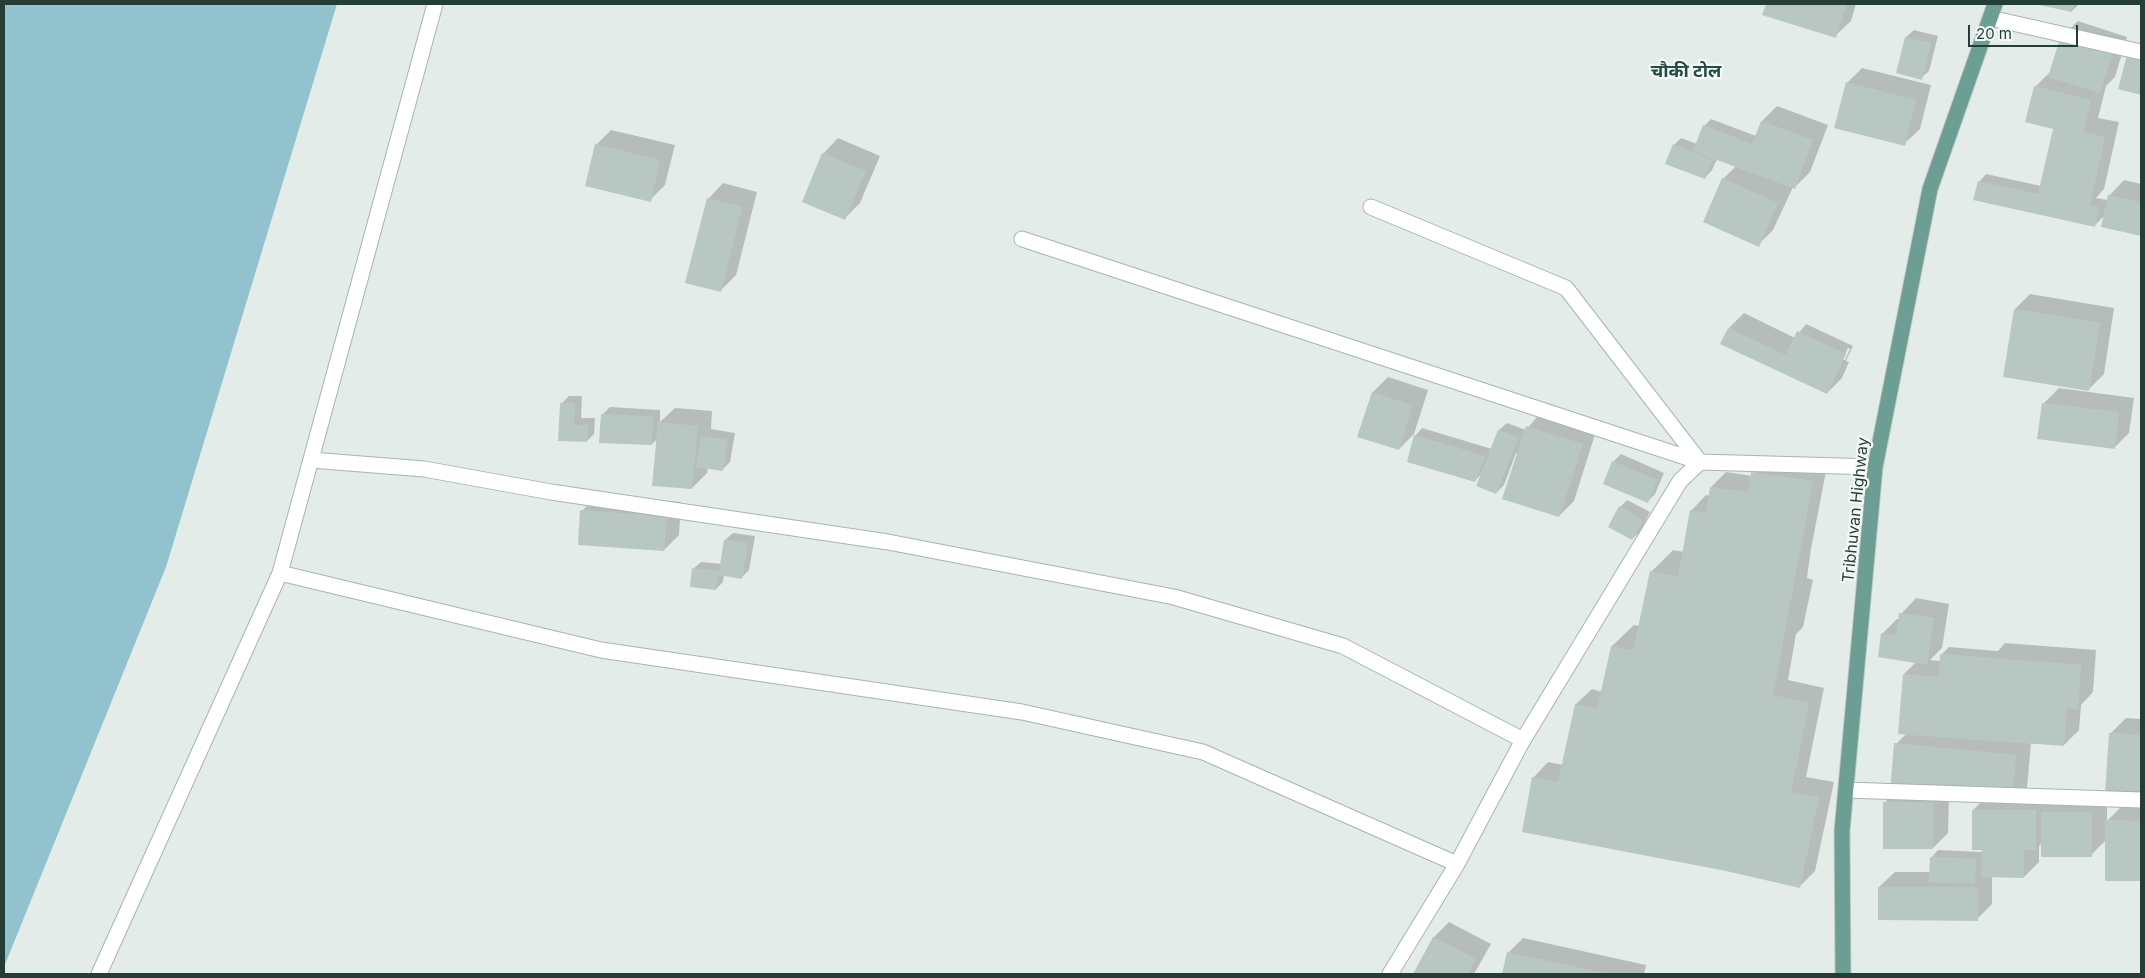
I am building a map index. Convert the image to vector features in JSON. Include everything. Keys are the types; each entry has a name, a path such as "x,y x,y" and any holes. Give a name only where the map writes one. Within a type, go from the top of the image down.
{"main road":[{"name":"Tribhuvan Highway","path":"1843,974 1842,830 1875,467 1930,189 1995,4"}],"street":[{"path":"99,974 280,573 435,4"},
{"path":"1990,18 2141,52"},
{"path":"1371,207 1566,288 1700,462"},
{"path":"1022,239 1700,462 1875,467"},
{"path":"311,460 424,468 551,492 888,542 1174,597 1343,646 1523,740"},
{"path":"1390,974 1457,864 1523,740 1680,481 1700,462"},
{"path":"280,573 600,650 1022,712 1204,752 1457,864"},
{"path":"1846,790 2141,800"}],"water":[{"path":"4,4 337,4 166,567 4,967"}],"building":[{"path":"1766,4 1847,4 1836,38 1762,15"},
{"path":"2039,4 2074,4 2072,12"},
{"path":"2061,35 2113,52 2100,93 2048,77"},
{"path":"1905,37 1931,43 1922,80 1896,73"},
{"path":"2127,55 2141,59 2141,95 2118,89"},
{"path":"1846,82 1916,100 1905,146 1834,128"},
{"path":"2034,86 2091,100 2083,132 2105,137 2090,205 2099,207 2095,227 1973,200 1978,181 2038,194 2053,129 2025,122"},
{"path":"1761,121 1813,140 1795,189 1693,151 1703,125 1752,144"},
{"path":"595,144 660,160 651,202 585,186"},
{"path":"1673,144 1713,160 1705,179 1665,164"},
{"path":"822,153 866,171 845,220 802,202"},
{"path":"1722,178 1778,203 1759,247 1703,222"},
{"path":"2108,195 2141,202 2141,236 2101,227"},
{"path":"707,198 742,207 721,292 685,283"},
{"path":"2014,309 2100,323 2089,391 2003,377"},
{"path":"1728,328 1786,355 1797,331 1846,354 1827,394 1720,344"},
{"path":"1372,392 1413,405 1399,450 1357,437"},
{"path":"560,403 575,403 574,425 588,425 587,442 558,441"},
{"path":"2042,403 2119,412 2115,449 2037,439"},
{"path":"601,414 653,417 652,445 599,443"},
{"path":"658,422 698,426 692,489 652,486"},
{"path":"1526,426 1583,444 1559,517 1502,499"},
{"path":"1498,430 1519,437 1496,494 1476,486"},
{"path":"1414,435 1485,456 1475,482 1407,462"},
{"path":"701,436 728,440 723,471 696,467"},
{"path":"1612,461 1657,480 1648,503 1603,484"},
{"path":"1751,472 1813,481 1773,695 1809,703 1791,792 1819,797 1800,888 1726,871 1522,832 1532,777 1558,782 1575,704 1597,709 1611,646 1633,651 1650,571 1678,577 1690,510 1706,513 1710,487 1748,492"},
{"path":"1619,506 1643,520 1632,540 1608,527"},
{"path":"580,510 667,517 664,551 578,545"},
{"path":"724,540 748,543 742,579 718,575 716,590 690,587 692,568 719,571"},
{"path":"1899,613 1934,618 1927,665 1878,657 1881,633 1896,636"},
{"path":"1940,654 2081,665 2078,709 2067,708 2064,746 1898,734 1903,674 1939,677"},
{"path":"2109,733 2141,735 2141,795 2105,793"},
{"path":"1894,743 2016,755 2012,804 1890,793"},
{"path":"1883,802 1934,803 1933,849 1883,849"},
{"path":"1972,810 2036,810 2036,850 2024,850 2024,878 1981,877 1982,850 1972,850"},
{"path":"2041,812 2092,812 2092,857 2041,857"},
{"path":"2105,820 2141,821 2141,881 2105,881"},
{"path":"1930,857 1976,859 1975,884 1929,882"},
{"path":"1878,887 1978,887 1978,921 1878,920"},
{"path":"1433,937 1476,959 1468,974 1413,974"},
{"path":"1507,952 1603,973 1603,974 1502,974"}],"district":[{"name":"चौकी टोल","path":"1686,72"}]}
